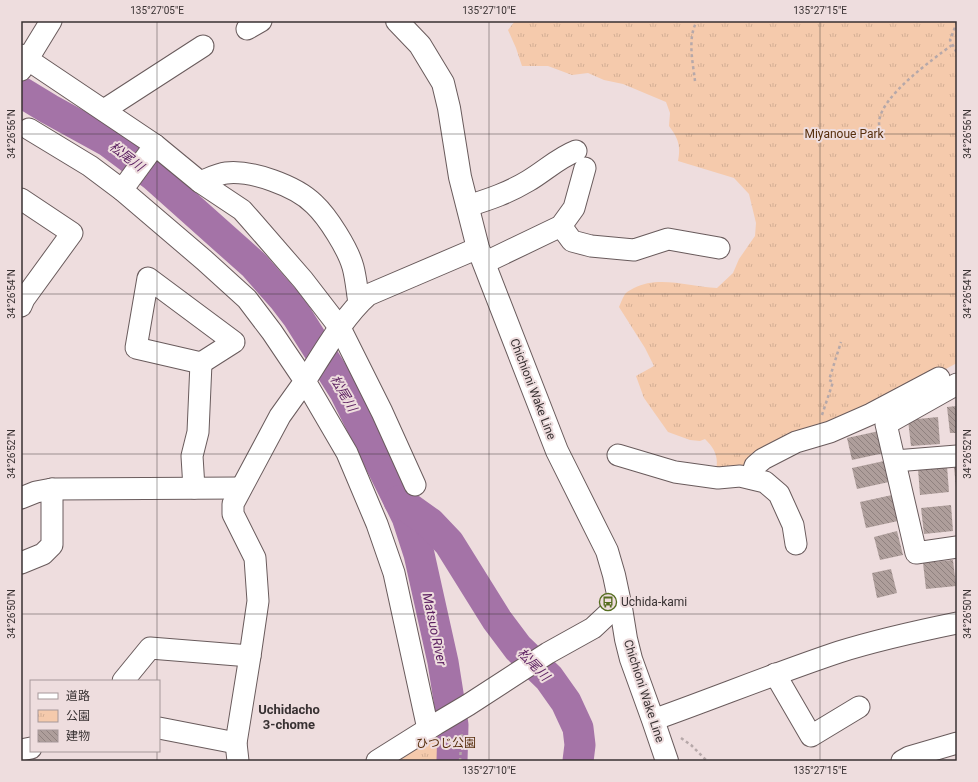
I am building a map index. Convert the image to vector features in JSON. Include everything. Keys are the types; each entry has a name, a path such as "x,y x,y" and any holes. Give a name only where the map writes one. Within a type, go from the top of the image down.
{"main road":[{"name":"Chichioni Wake Line","path":"397,21 420,45 443,83 449,108 460,177 481,255 557,451 607,551 614,575 631,659 666,761"}],"street":[{"path":"51,21 23,63 104,110 200,182 242,210 303,280 338,332 382,412 415,485"},
{"path":"104,110 203,46"},
{"path":"24,131 90,166 124,187 247,299 308,376 347,453 377,524 394,573 432,726"},
{"path":"124,187 154,146"},
{"path":"160,728 237,752 258,601 255,558 234,514 233,504 280,416 359,303 368,295 561,226 574,208 581,160 565,156 530,180 505,194 468,206"},
{"path":"200,182 225,173 242,173 285,186 298,192 314,204 330,222 344,248 352,266 359,303"},
{"path":"21,199 72,233 22,301"},
{"path":"561,226 572,241 591,246 634,250 668,239 719,248"},
{"path":"148,278 234,342 200,363 136,348 148,278"},
{"path":"194,488 192,456 198,432 200,363"},
{"path":"751,478 755,466 763,459 796,442 830,432 871,414 957,369"},
{"path":"957,384 886,424 916,553 957,547"},
{"path":"618,455 675,472 718,478 740,476 765,482 778,494 793,525 796,544"},
{"path":"895,461 957,456"},
{"path":"21,498 36,492 52,489 241,488"},
{"path":"21,563 43,554 52,545 52,489"},
{"path":"377,761 468,705 548,653 593,628 608,614 621,608"},
{"path":"653,720 775,674 840,652 957,623"},
{"path":"124,680 150,648 250,656"},
{"path":"775,674 804,740 859,707"},
{"path":"902,761 909,757 957,743"}],"path":[{"path":"695,81 692,44 697,21"},
{"path":"957,22 950,40 957,53"},
{"path":"881,137 879,121 886,106 892,98 913,74 952,45"},
{"path":"825,408 833,382 829,380 841,342"},
{"path":"460,761 462,726"}],"green space":[{"name":"Miyanoue Park","path":"515,21 957,21 957,363 895,396 743,468 716,470 717,461 715,453 705,439 700,441 690,440 668,432 644,398 636,376 654,366 645,348 619,307 626,293 644,284 654,282 717,288 733,273 739,259 755,236 756,223 749,194 734,178 678,161 679,146 675,134 669,126 670,113 666,102 623,84 604,80 588,73 572,75 548,66 522,66 508,30"},
{"name":"ひつじ公園","path":"468,705 465,761 401,761 397,755"}],"building":[{"path":"957,406 957,433 950,433 947,407"},
{"path":"938,417 940,444 911,446 908,420"},
{"path":"879,431 884,453 852,460 847,438"},
{"path":"884,461 889,482 857,489 852,468"},
{"path":"947,466 949,492 920,495 918,469"},
{"path":"954,467 957,467 957,487 956,487"},
{"path":"892,495 898,521 866,528 860,502"},
{"path":"951,505 953,531 924,534 921,508"},
{"path":"897,531 903,555 880,560 874,537"},
{"path":"953,560 956,586 926,589 923,563"},
{"path":"891,569 897,593 877,598 872,573"}],"waterway":[{"name":"松尾川","path":"21,92 109,142 153,175 254,265 297,316 345,392 407,517 419,554 443,662 453,725 452,761"},
{"name":"松尾川","path":"399,501 430,523 449,543 497,620 518,648 549,678 566,702 578,728 580,745 578,761"}],"place":[{"name":"Uchida-kami","path":"608,602"}],"district":[{"name":"Uchidacho 3-chome","path":"289,716"}],"water label":[{"name":"Matsuo River","path":"435,629"}]}
